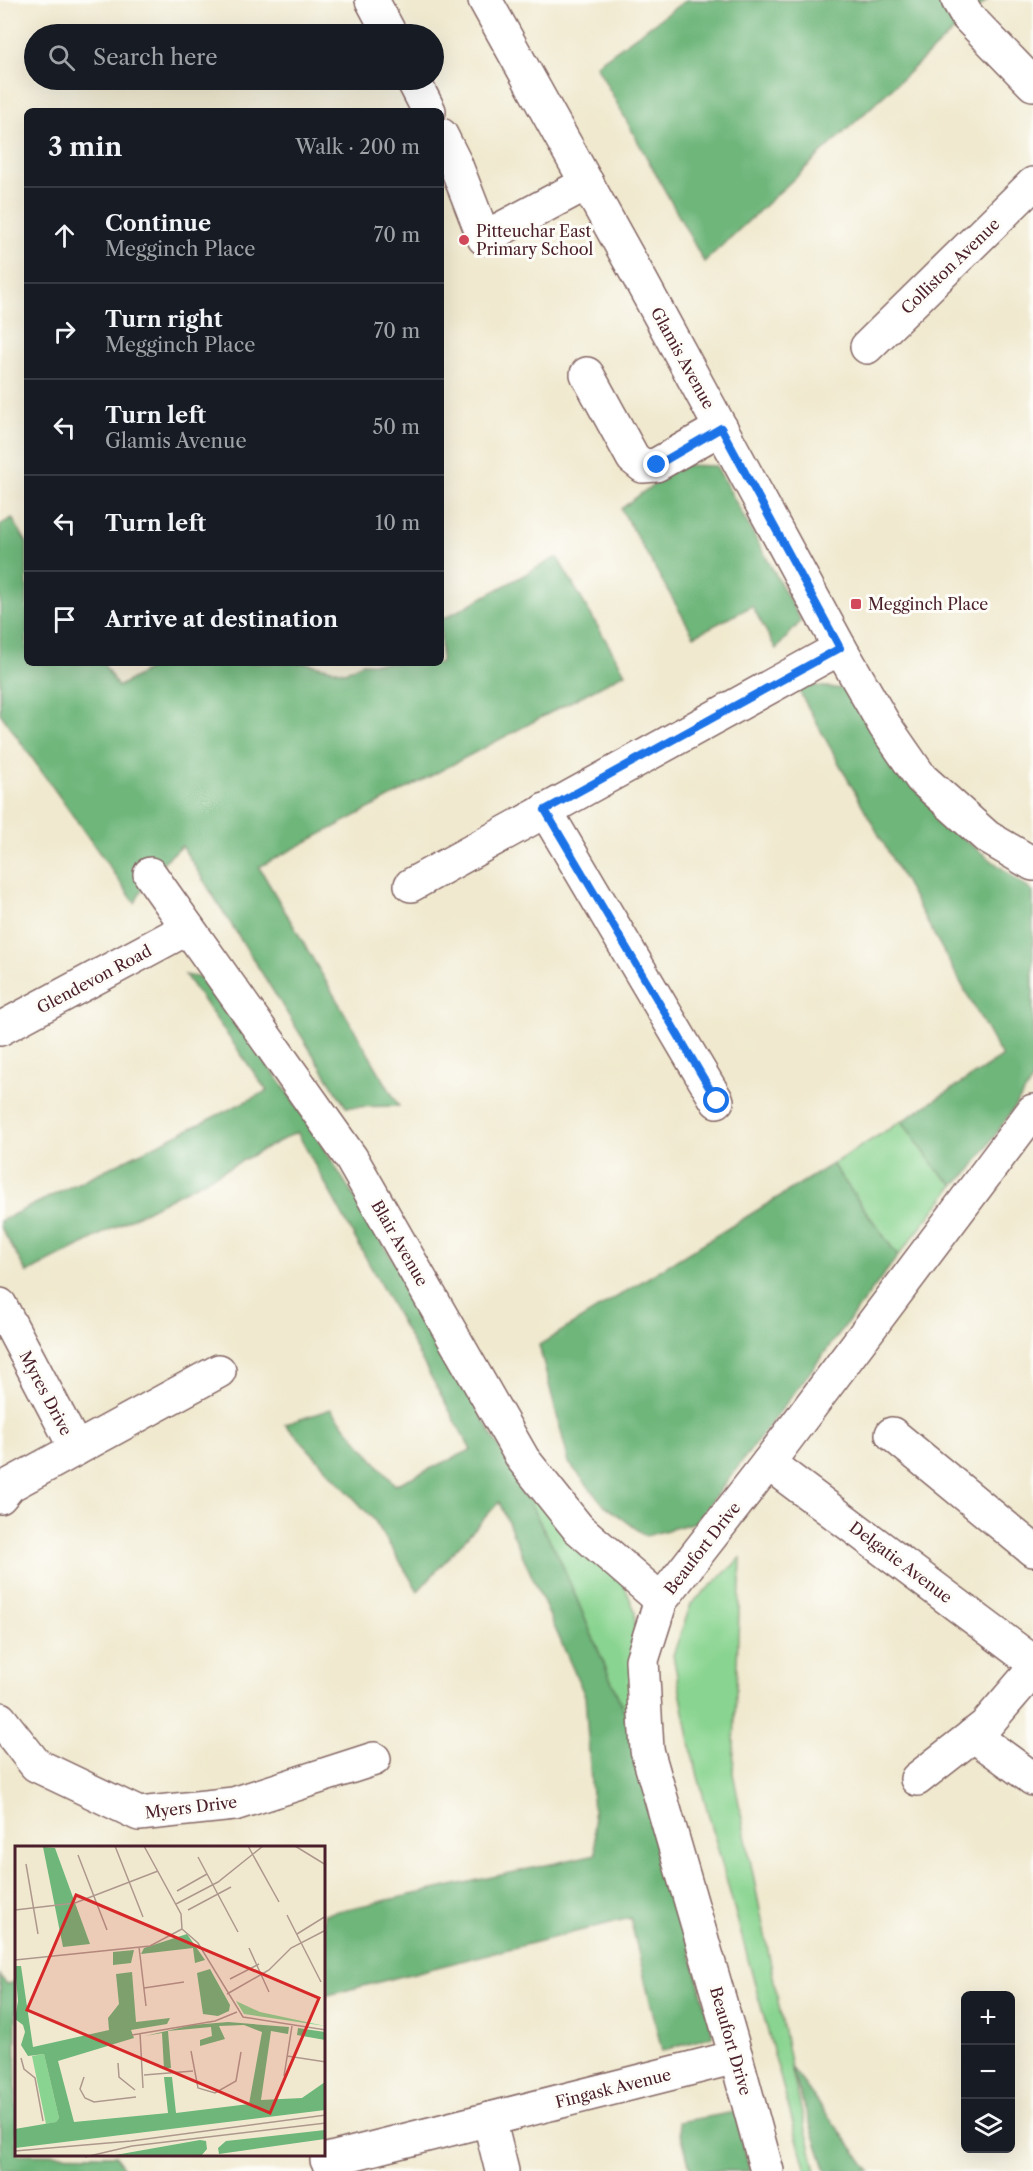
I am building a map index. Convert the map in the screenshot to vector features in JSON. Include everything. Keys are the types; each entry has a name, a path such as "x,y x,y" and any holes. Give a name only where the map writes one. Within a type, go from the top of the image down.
{"street":[{"path":"372,0 385,24"},
{"name":"Glamis Avenue","path":"485,0 885,726 921,778 987,837 1033,864"},
{"path":"958,0 968,17 1033,84"},
{"path":"418,90 427,108"},
{"path":"444,141 484,238 586,183"},
{"name":"Colliston Avenue","path":"867,347 1033,184"},
{"path":"587,374 633,458 643,466 657,465 721,428"},
{"path":"411,885 840,648"},
{"path":"545,810 717,1101"},
{"name":"Blair Avenue","path":"150,874 351,1158 523,1459 578,1528 661,1600"},
{"name":"Glendevon Road","path":"0,1029 188,928"},
{"name":"Beaufort Drive","path":"767,2171 647,1750 642,1660 661,1600 768,1463 1033,1111"},
{"name":"Myres Drive","path":"0,1305 76,1449"},
{"path":"0,1497 10,1485 219,1371"},
{"path":"892,1434 1033,1550"},
{"name":"Delgatie Avenue","path":"768,1463 1033,1662"},
{"path":"917,1779 985,1726 1033,1670"},
{"name":"Myers Drive","path":"0,1719 36,1766 139,1814 234,1804 374,1759"},
{"path":"973,1735 1033,1779"},
{"name":"Fingask Avenue","path":"327,2160 736,2057"},
{"path":"489,2119 502,2171"}],"green space":[{"path":"686,0 987,0 704,262 596,65"},
{"path":"679,465 716,466 801,621 776,649 752,606 694,636 621,509"},
{"path":"12,518 24,538 24,666 105,666 118,687 154,666 319,666 345,672 356,666 444,666 444,618 557,557 625,673 259,867 399,1106 346,1107 182,846 150,874 135,903 0,713 0,525"},
{"path":"795,684 845,689 896,765 952,830 1033,892 1033,1080 971,1170 954,1185 936,1169 902,1121 1002,1057"},
{"path":"185,975 208,979 304,1116 416,1297 559,1557 631,1728 713,2036 662,2051 630,1918 326,1995 326,1914 596,1854 585,1696 499,1502 418,1591 375,1521 285,1424 331,1409 395,1485 471,1450 297,1132 27,1273 0,1226 0,1221 267,1091"},
{"path":"902,1121 936,1168 954,1185 898,1256 832,1164"},
{"path":"832,1164 898,1256 696,1522 646,1536 603,1504 569,1463 539,1345"},
{"path":"514,1475 621,1578 635,1611 631,1728 559,1557"},
{"path":"741,1558 733,1773 791,2067 816,2171 806,2171 693,1758 673,1655 691,1604"},
{"path":"0,1975 6,1984 15,1982 15,2156 117,2156 125,2171 0,2171"},
{"path":"791,2067 870,2171 826,2171"},
{"path":"735,2112 750,2171 691,2171 678,2122"}],"place":[{"name":"Pitteuchar East Primary School","path":"464,240"},
{"name":"Megginch Place","path":"856,604"}],"route":[{"path":"657,465 721,428 840,648 545,810 717,1101"}]}
